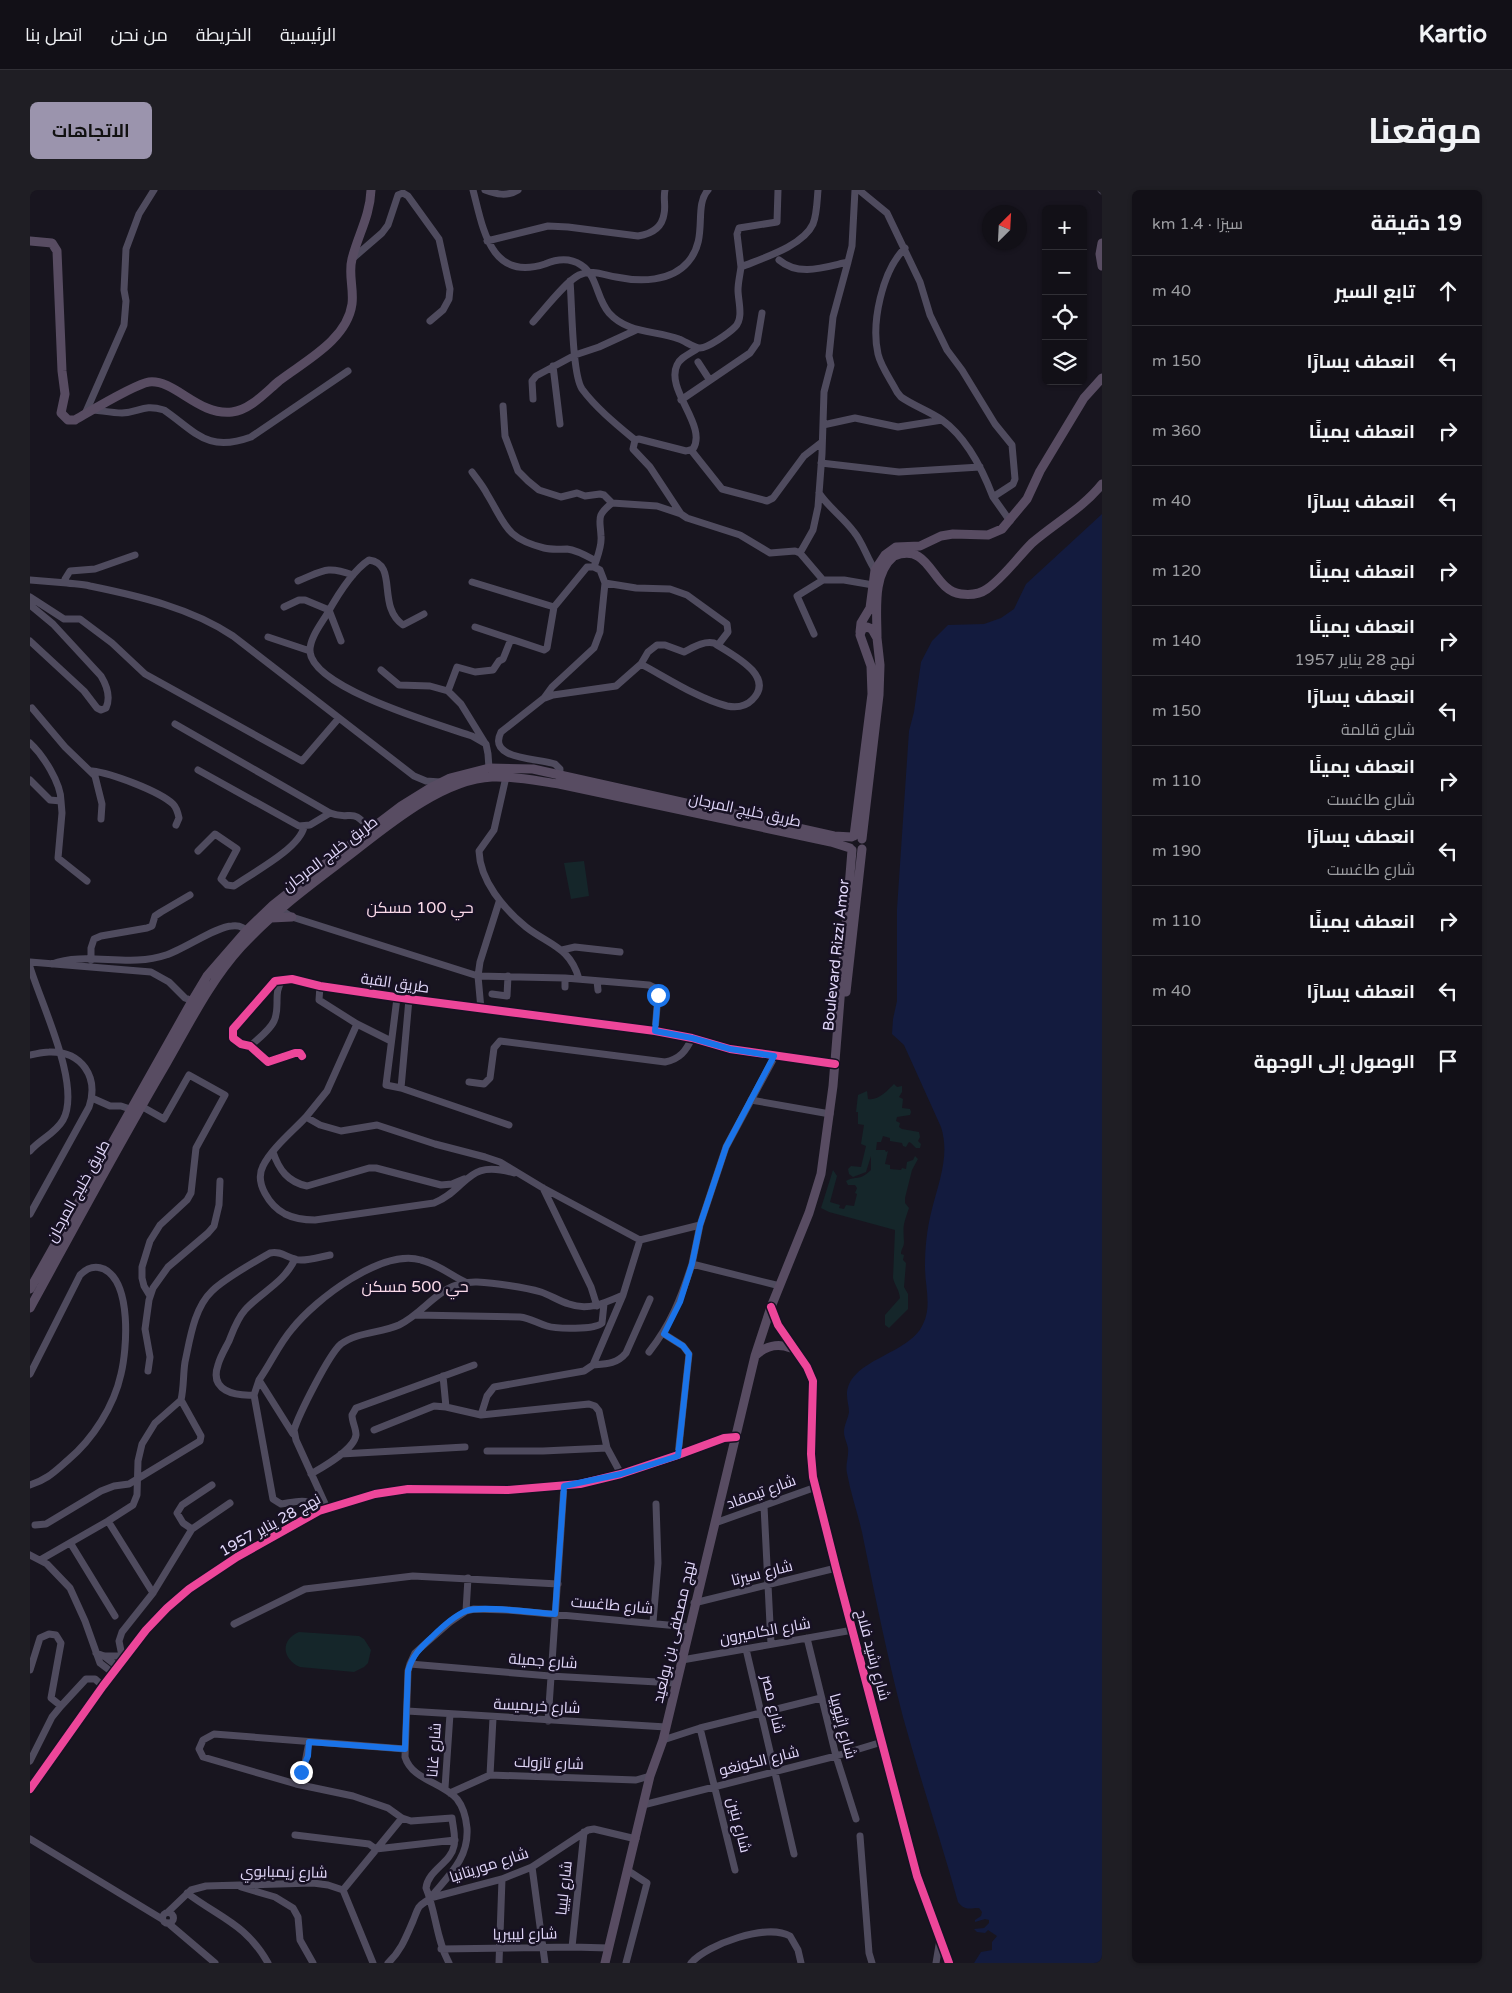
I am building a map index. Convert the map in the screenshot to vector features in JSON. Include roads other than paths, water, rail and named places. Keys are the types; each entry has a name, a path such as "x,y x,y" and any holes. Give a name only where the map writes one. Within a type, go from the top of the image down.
{"main road":[{"path":"30,241 52,243 58,250 62,371 66,394 61,413 68,420 75,420 139,384 151,382 173,390 201,407 216,412 231,413 241,410 335,340 351,309 353,292 350,276 352,260 365,226 371,190"},
{"path":"1102,243 1100,254 1102,266"},
{"path":"856,837 872,694 871,666 860,635 861,623 870,608 876,570 883,557 894,548 922,545 941,536 953,534 993,534 1001,530 1027,498 1040,471 1084,398 1102,378"},
{"path":"856,837 880,695 876,608 880,578 884,566 896,554 910,554 927,562 938,580 950,590 963,594 980,592 998,580 1025,550 1080,505 1102,484"},
{"path":"922,545 922,558"},
{"path":"860,635 863,628 868,627 872,629 877,638"},
{"name":"طريق خليج المرجان","path":"249,933 271,918 276,908 287,904 372,833 425,801 444,786 471,771 489,768 533,769 560,780 833,839 854,849"},
{"name":"طريق خليج المرجان","path":"30,1308 197,1002 207,976 249,933 276,908 421,794 444,786 491,777 560,780"},
{"path":"852,866 844,852 833,839 849,830 857,819"},
{"path":"856,837 864,844 854,849 849,841 856,837"},
{"name":"طريق خليج المرجان","path":"833,839 856,837"},
{"name":"Boulevard Rizzi Amor","path":"769,1312 821,1174 830,1114 854,849"},
{"name":"Boulevard Rizzi Amor","path":"835,1064 840,1052 854,849"},
{"path":"287,904 288,911 292,917"},
{"path":"271,918 292,917"},
{"name":"طريق خليج المرجان","path":"30,1288 130,1109 197,1002"},
{"name":"نهج مصطفى بن بولعيد","path":"605,1963 650,1776 663,1740 694,1603 755,1356 769,1312"},
{"path":"755,1356 770,1346 783,1346 794,1350"}],"street":[{"path":"85,414 124,326 126,249 139,214 154,190"},
{"path":"472,190 487,241 494,253 505,262 516,267 533,266 568,259 575,261 590,272 622,278 652,279 673,274 688,262 699,242 701,204 703,195 708,190"},
{"path":"485,190 502,195 512,194 518,190"},
{"path":"487,241 548,226 638,236 645,235 653,232 662,222 665,190"},
{"path":"570,281 575,354 578,380 581,388 604,413 635,440 639,439 686,451 691,450 695,446 697,438 689,414 681,400 676,378 676,365 680,360 698,348 708,346 735,327 738,321 738,289 741,267 738,234 740,228 776,222 778,190"},
{"path":"741,267 802,239 813,224 818,190"},
{"path":"800,553 813,530 818,507 824,392 831,366 829,356 833,317 852,246 855,190"},
{"path":"859,190 887,213 920,282 930,315 947,350 962,370 995,424 1012,445 1015,479 1013,484 993,497"},
{"path":"352,260 382,233 388,225 398,195 403,193 408,196 439,239 450,289 449,299 443,310 430,320"},
{"path":"905,248 892,264 882,290 877,316 876,340 878,355 897,392 909,402 942,420 966,445 980,467 993,497 1010,521"},
{"path":"779,260 791,269 803,270 848,262"},
{"path":"533,322 570,281 579,275 590,272"},
{"path":"590,272 601,300 609,313 636,330 679,338 698,348"},
{"path":"681,400 750,353 757,343 762,313"},
{"path":"533,399 532,381 536,376 575,354 599,347 636,330"},
{"path":"698,362 709,380"},
{"path":"553,366 560,424"},
{"path":"94,410 123,413 148,407 157,408 170,414 198,437 209,441 234,443 251,437 348,371"},
{"path":"504,406 505,436 518,471 539,490 561,497 577,493 585,496 600,494 604,495 612,503 657,506 740,536 770,553 795,551 800,553 823,580"},
{"path":"823,425 856,418 898,426 942,420"},
{"path":"635,440 633,449 650,467 681,514"},
{"path":"691,450 722,489 767,501 772,498 804,456 822,442"},
{"path":"821,463 899,472 980,467"},
{"path":"472,472 486,492 501,522 512,533 531,545 550,550 567,549 581,553 600,570 605,583 600,632 594,648 552,687 544,698 501,732 498,739 498,745 505,753 555,764 560,769 560,780"},
{"path":"819,492 826,503 855,533 876,570"},
{"path":"595,564 600,548 599,516 612,503"},
{"path":"67,583 65,579 70,572 95,569 135,555"},
{"path":"424,614 403,625 396,620 389,608 386,576 382,566 377,561 369,560 353,575 329,610 312,640 310,651 314,663 324,674 374,703 472,736 486,744"},
{"path":"475,628 541,649 547,648 554,607 583,571 595,564"},
{"path":"298,581 327,569 353,575"},
{"path":"30,580 97,588 162,604 204,618 233,636 414,776 444,786"},
{"path":"814,634 797,596 798,594 823,580 844,580 873,585"},
{"path":"472,582 554,607"},
{"path":"605,583 636,588 670,588 687,595 729,627 728,632 718,645"},
{"path":"30,597 64,619 80,619 112,642 145,674 302,761 339,718"},
{"path":"284,607 298,600 305,600 329,610 341,641"},
{"path":"30,605 53,624 101,676 108,692 106,708 101,710 97,708 84,691 30,640"},
{"path":"268,637 310,651"},
{"path":"448,691 457,667 475,672 492,670 498,660 503,660 511,639"},
{"path":"544,698 616,686 641,664 648,652 656,645 665,645 684,652 694,646 710,642 718,645 751,667 758,678 759,689 754,699 747,705 740,708 728,706 714,702 641,664"},
{"path":"381,670 398,685 430,686 448,691 461,704 486,744 489,768"},
{"path":"31,708 65,747 92,770 101,796 100,819"},
{"path":"174,724 330,813 337,816 354,814 358,816 372,833"},
{"path":"30,743 38,752 59,787 62,813 58,858 87,881"},
{"path":"92,770 107,773 174,804 179,818 176,825"},
{"path":"198,770 284,819 304,827"},
{"path":"414,776 419,784 421,794"},
{"path":"506,778 494,830 479,851 484,872 499,902 527,928 562,950 576,969 580,979"},
{"path":"30,780 50,800 61,801"},
{"path":"198,851 215,834 237,849 221,879 228,885 234,886 291,846 304,827 330,813"},
{"path":"91,960 91,948 94,938 152,926 156,916 190,895"},
{"path":"481,1009 478,976 480,962 499,902"},
{"path":"276,908 292,917 478,976 565,978 649,985 655,988 658,995 655,1031"},
{"path":"52,964 66,960 140,961 153,959 178,951 227,927 238,926 249,933"},
{"path":"562,950 575,947 620,952"},
{"path":"151,972 153,959"},
{"path":"30,962 151,972 164,978 185,998 197,1002"},
{"path":"30,967 60,1053 67,1081 68,1109 64,1119 56,1129 30,1151"},
{"path":"492,994 507,996 508,976"},
{"path":"565,978 565,987"},
{"path":"283,979 270,984 233,1029 233,1038 241,1044 250,1046 268,1062 295,1053 300,1053 302,1056"},
{"path":"250,1046 274,1022 276,1015 276,991 283,979"},
{"name":"طريق القبة","path":"283,979 409,1000 655,1031 692,1038 730,1049 835,1064"},
{"path":"597,981 598,990"},
{"path":"320,986 318,1000 357,1024 391,1041"},
{"path":"397,998 386,1085 401,1088 509,1125"},
{"path":"401,1088 409,1000"},
{"path":"357,1024 327,1091 263,1164 260,1171 262,1187 275,1207 299,1220 315,1220 434,1203 445,1198 475,1172 486,1169 526,1176"},
{"path":"469,1082 480,1084 490,1078 494,1048 500,1041 665,1062 676,1059 684,1053 692,1038"},
{"path":"30,1055 50,1052 60,1053 76,1059 88,1070 93,1088 89,1106 30,1214"},
{"path":"649,1352 664,1334 680,1302 692,1264 700,1225 726,1147 774,1056"},
{"path":"141,1106 164,1119 190,1075 225,1095 196,1148 191,1193 187,1200 160,1225 150,1241 142,1267 142,1278 150,1296"},
{"path":"92,1098 110,1106 121,1106 130,1109"},
{"path":"751,1100 830,1114"},
{"path":"306,1117 320,1125 341,1131 377,1125 434,1144 485,1156 526,1176 543,1188 640,1240 700,1225"},
{"path":"273,1152 278,1166 288,1179 307,1186 369,1168 376,1168 441,1185 452,1184 466,1178"},
{"path":"148,1371 150,1357 145,1329 150,1296 159,1277 168,1267 214,1226 219,1205 220,1181"},
{"path":"415,1315 520,1317 553,1327 593,1327 602,1323 601,1305 543,1188"},
{"path":"592,1365 623,1295 640,1240"},
{"path":"40,1560 108,1521 135,1502 137,1496 138,1461 142,1444 155,1423 181,1400 184,1365 191,1337 199,1310 212,1291 270,1253 281,1252 295,1260 330,1255"},
{"path":"319,1511 315,1505 309,1502 294,1501 281,1504 272,1499 254,1395 259,1380 282,1342 297,1323 344,1282 358,1274 398,1260 412,1258 431,1263 465,1282 538,1291 580,1307 601,1305 623,1295"},
{"path":"254,1395 241,1396 227,1392 218,1381 217,1366 244,1311 288,1273 295,1260"},
{"path":"692,1264 780,1286"},
{"path":"30,1374 80,1275 90,1268 97,1267 109,1273 121,1294 126,1336 124,1363 117,1388 95,1431 82,1448 54,1474 30,1485"},
{"path":"293,1434 300,1415 340,1345 349,1339 386,1330 415,1315 445,1290 465,1282"},
{"path":"481,1415 486,1396 494,1387 584,1371 592,1365 618,1361 626,1353 650,1299"},
{"name":"شارع رشيد فلاح","path":"769,1312 810,1372 814,1386 811,1461 816,1487 917,1876 949,1963"},
{"path":"664,1334 683,1346 689,1354 678,1456"},
{"path":"311,1474 332,1462 355,1439 356,1431 352,1415 356,1408 474,1365"},
{"path":"443,1376 446,1407"},
{"path":"259,1380 293,1434 327,1508"},
{"path":"35,1525 46,1524 101,1491 114,1486 129,1484 200,1440 201,1436 181,1400"},
{"path":"374,1430 430,1407 446,1407 481,1415 592,1405 599,1411 607,1448 621,1474"},
{"name":"نهج 28 يناير 1957","path":"30,1789 103,1686 146,1630 189,1589 237,1557 319,1511 374,1494 408,1489 494,1490 564,1486 621,1474 678,1456 724,1438 736,1437"},
{"path":"341,1454 465,1447"},
{"path":"487,1451 607,1448"},
{"path":"192,1529 183,1523 177,1513 182,1505 212,1485"},
{"path":"548,1721 564,1486"},
{"name":"شارع تيمقاد","path":"715,1523 816,1487"},
{"path":"127,1656 122,1651 119,1642 122,1632 153,1594 192,1529 230,1503"},
{"path":"654,1622 658,1563 656,1504"},
{"path":"764,1506 772,1644"},
{"path":"108,1521 153,1594"},
{"path":"70,1544 115,1616"},
{"path":"30,1554 56,1572 70,1588 85,1621 100,1663 103,1686"},
{"name":"شارع سيرتا","path":"694,1603 836,1568"},
{"path":"234,1624 305,1589 394,1577 468,1578 558,1584"},
{"path":"388,1963 401,1949 420,1906 430,1898 458,1865 465,1853 468,1839 464,1809 448,1790 413,1770 407,1763 405,1749 408,1671 410,1664 415,1653 424,1644 466,1611 468,1578"},
{"name":"شارع طاغست","path":"466,1611 483,1609 555,1614 654,1622 689,1627"},
{"name":"شارع الكاميرون","path":"682,1660 853,1630"},
{"path":"30,1670 40,1638 49,1634 56,1635 61,1643 51,1698 61,1706"},
{"name":"شارع إثيوبيا","path":"807,1638 836,1756 856,1819"},
{"name":"شارع مصر","path":"746,1649 794,1854"},
{"path":"96,1653 113,1657 127,1656"},
{"path":"104,1656 115,1670"},
{"path":"100,1663 115,1670"},
{"name":"شارع جميلة","path":"410,1664 550,1676 675,1683"},
{"path":"30,1761 52,1718 84,1680 93,1679 103,1686"},
{"path":"663,1740 700,1728 822,1698"},
{"name":"شارع خريميسة","path":"407,1711 493,1718 666,1727"},
{"name":"شارع غانا","path":"448,1790 450,1714"},
{"path":"490,1775 493,1718"},
{"name":"شارع بنين","path":"700,1728 735,1870"},
{"path":"405,1749 214,1734 208,1736 200,1744 200,1753 204,1757 296,1784 353,1796 388,1808 402,1818 411,1820 452,1818 454,1840 452,1851 427,1882 426,1888 441,1949 448,1963"},
{"path":"296,1784 305,1763 309,1742"},
{"name":"شارع الكونغو","path":"643,1805 836,1756 882,1742"},
{"name":"شارع تازولت","path":"448,1790 490,1775 636,1780 650,1776"},
{"path":"343,1890 402,1818"},
{"path":"584,1832 594,1829 636,1839"},
{"name":"شارع موريتانيا","path":"430,1898 502,1879 532,1867 584,1832"},
{"name":"شارع ليبيا","path":"572,1946 584,1832"},
{"path":"295,1835 369,1844 376,1849 454,1840"},
{"path":"860,1836 869,1953 872,1963"},
{"path":"30,1839 146,1908 168,1917 182,1935 215,1963"},
{"path":"30,1846 44,1849"},
{"path":"532,1867 545,1963"},
{"path":"626,1963 647,1883 628,1870"},
{"path":"499,1963 502,1879"},
{"name":"شارع زيمبابوي","path":"187,1892 206,1886 313,1883 343,1890 373,1963"},
{"path":"231,1885 275,1897 293,1908 298,1917 300,1940 314,1963"},
{"path":"168,1917 187,1892 209,1909 240,1928 257,1946 268,1963"},
{"path":"691,1963 700,1954 744,1936 776,1932 790,1936 798,1950 801,1963"},
{"path":"936,1963 940,1939"},
{"name":"شارع ليبيريا","path":"441,1949 572,1946 609,1948"}],"water":[{"path":"1102,514 1102,1963 974,1963 981,1952 992,1950 992,1942 997,1936 988,1930 985,1933 977,1932 974,1929 984,1928 989,1923 989,1920 985,1919 975,1922 981,1916 982,1912 979,1908 965,1908 958,1902 903,1717 847,1473 848,1448 844,1432 849,1412 847,1395 850,1383 856,1374 866,1366 903,1345 921,1328 925,1320 928,1298 925,1252 930,1216 944,1158 941,1127 904,1045 892,1034 897,1001 897,909 909,731 914,712 921,662 932,641 948,625 984,624 1001,618 1014,609 1026,584"}],"district":[{"name":"حي 100 مسكن","path":"420,908"},
{"name":"حي 500 مسكن","path":"415,1287"}]}
